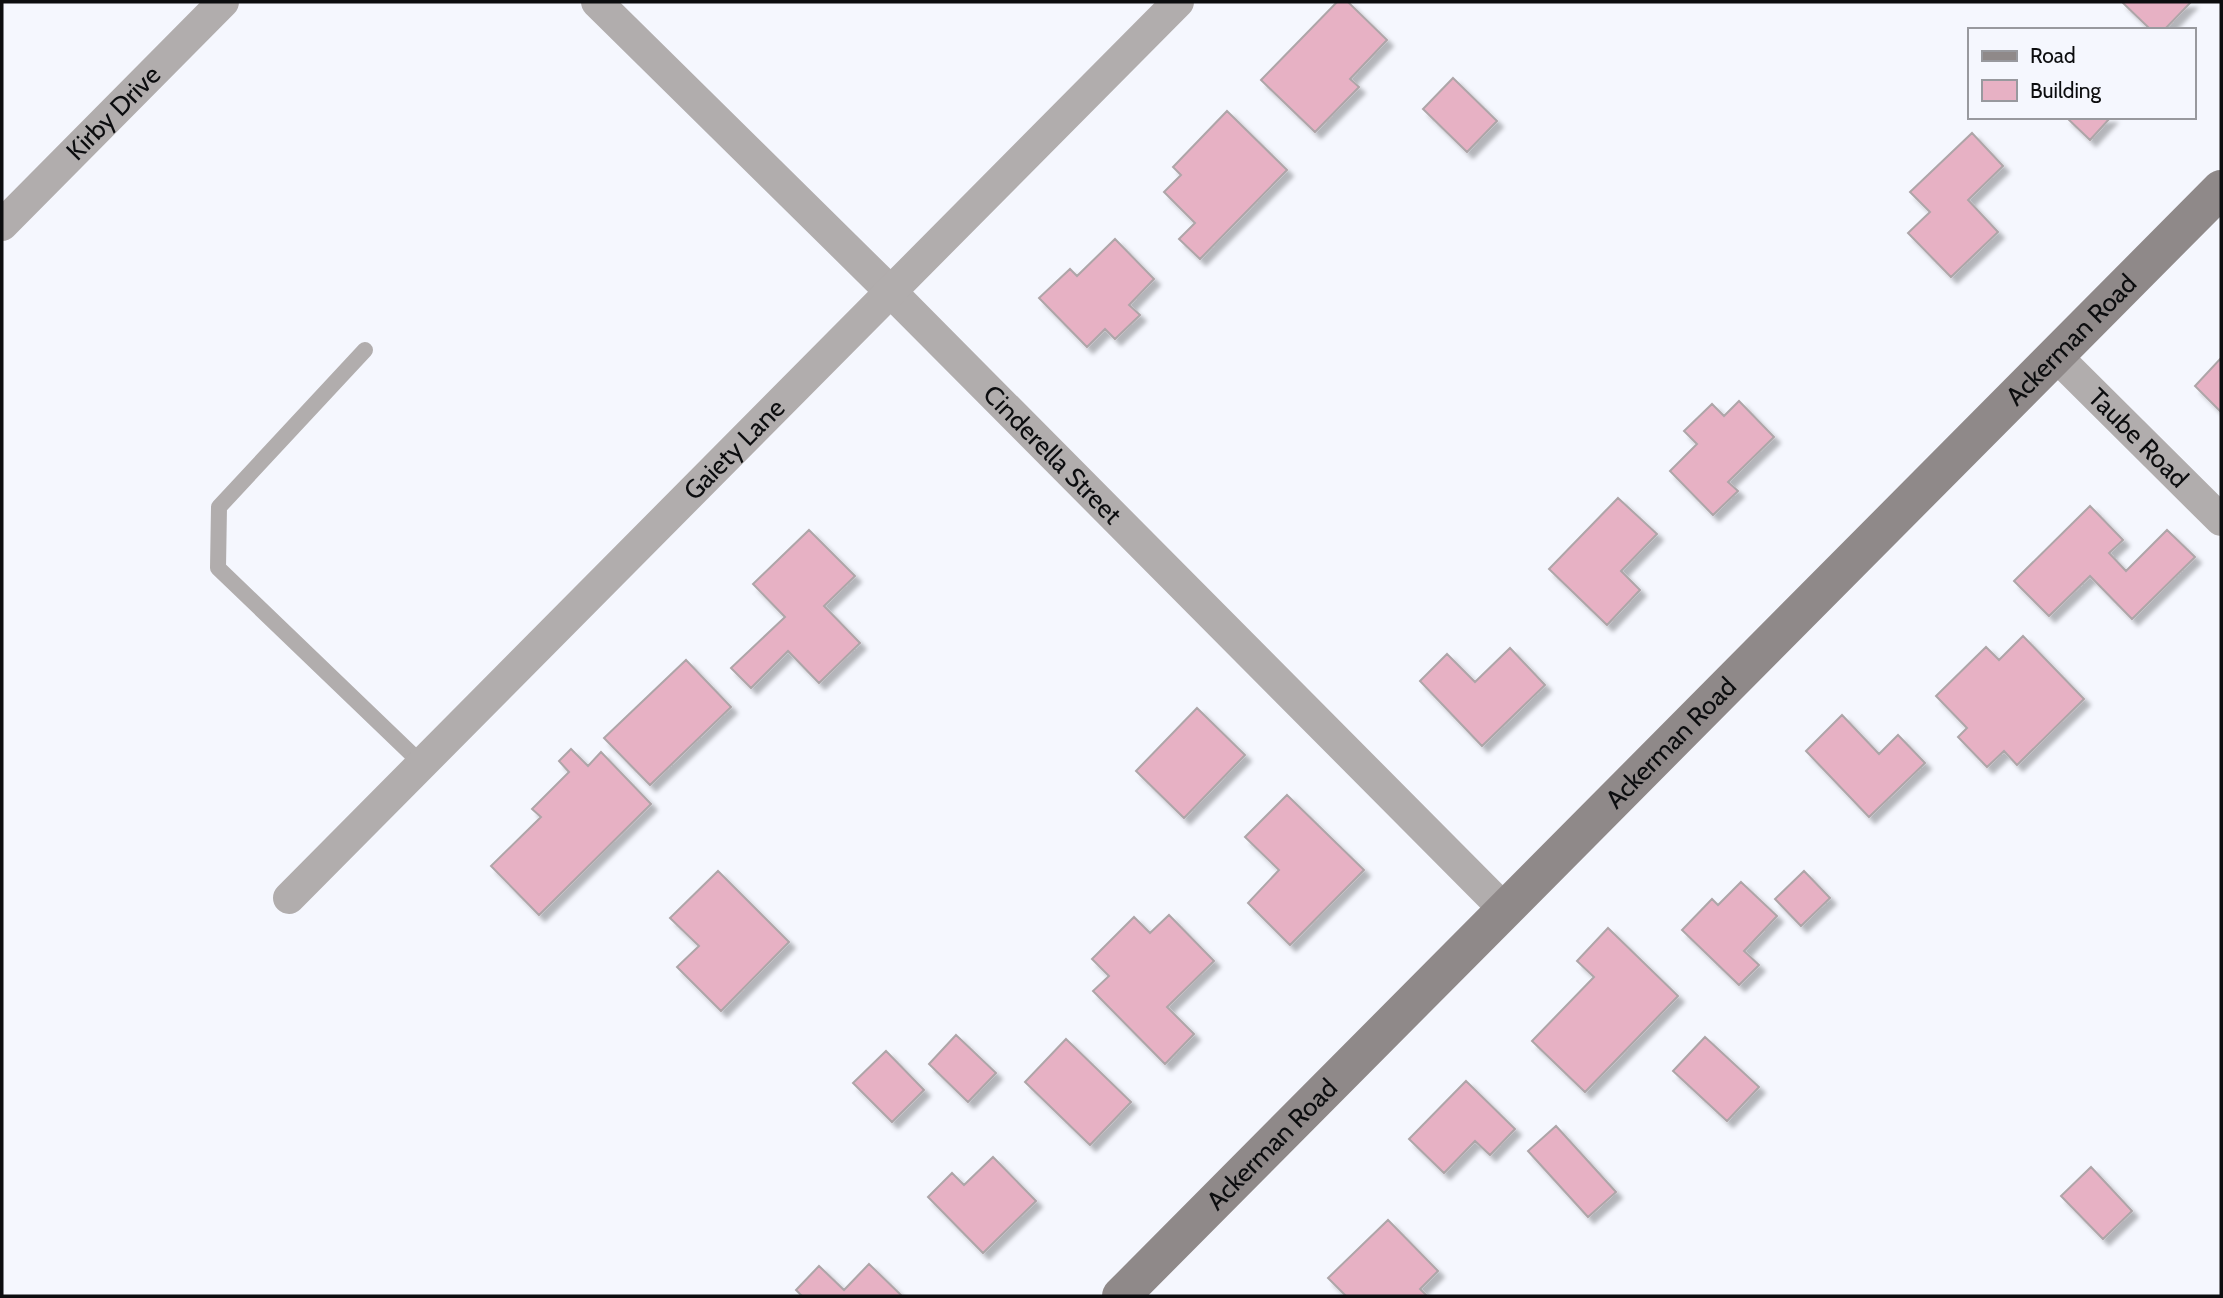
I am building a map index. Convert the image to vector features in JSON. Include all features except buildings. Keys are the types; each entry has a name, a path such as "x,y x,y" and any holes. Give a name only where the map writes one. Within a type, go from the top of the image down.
{"street":[{"name":"Kirby Drive","path":"2,225 223,2"},
{"name":"Cinderella Street","path":"597,2 891,292 1505,909"},
{"name":"Gaiety Lane","path":"289,898 1178,2"},
{"name":"Ackerman Road","path":"1121,1296 2221,189"},
{"name":"Taube Road","path":"2056,356 2221,520"}],"lane":[{"path":"365,350 219,507 218,568 422,764"}]}
